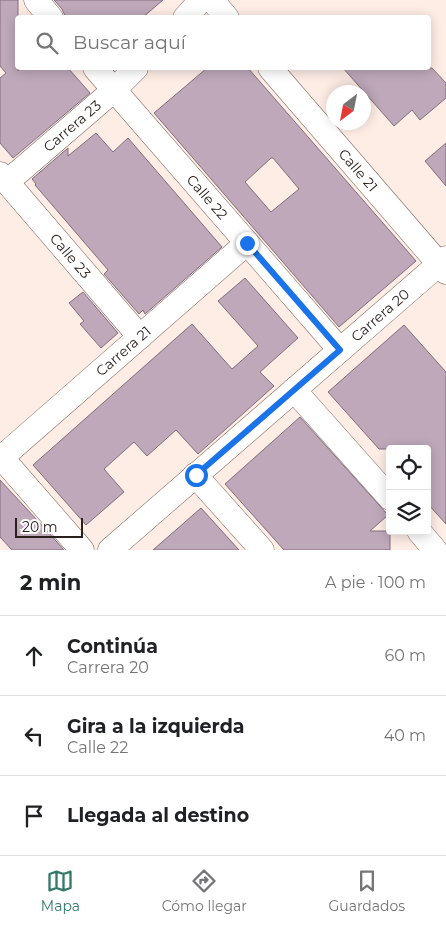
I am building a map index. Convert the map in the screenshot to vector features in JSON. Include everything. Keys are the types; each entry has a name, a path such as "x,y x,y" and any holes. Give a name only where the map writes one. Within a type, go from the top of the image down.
{"street":[{"path":"36,0 48,15"},
{"path":"188,15 201,0"},
{"path":"212,0 224,15"},
{"name":"Calle 22","path":"97,70 340,350"},
{"name":"Carrera 23","path":"3,178 114,90 134,70"},
{"name":"Calle 21","path":"272,70 444,264"},
{"name":"Calle 23","path":"3,178 140,337"},
{"name":"Carrera 21","path":"1,458 247,243"},
{"name":"Carrera 20","path":"110,550 340,350 444,264"},
{"path":"294,390 386,494"},
{"path":"1,458 82,550"},
{"path":"196,475 262,550"},
{"path":"422,535 435,550"}],"building":[{"path":"0,0 18,0 18,15 15,15 15,70 70,70 90,93 13,158 0,143 0,78 6,73 0,66"},
{"path":"54,0 163,0 146,15 65,15"},
{"path":"432,68 446,83 446,98 420,120 412,110 394,126 371,100 371,85 358,85 345,70 431,70"},
{"path":"205,70 250,70 416,261 339,327 154,113","holes":["273,158 299,189 271,212 245,182"]},
{"path":"96,133 113,152 128,138 222,247 145,314 143,310 139,314 104,274 108,270 35,185 32,179 68,148 68,156"},
{"path":"446,143 446,186 425,161"},
{"path":"245,278 298,338 260,372 274,386 198,454 176,430 147,456 134,442 104,469 124,492 86,525 33,465 192,324 232,369 258,346 218,301"},
{"path":"83,292 118,333 101,348 80,324 84,321 69,303"},
{"path":"404,325 446,372 446,524 431,507 431,445 386,445 386,449 379,449 328,392"},
{"path":"300,417 386,513 386,517 370,531 386,531 386,535 390,535 390,550 284,550 225,484"},
{"path":"0,480 64,550 12,550 0,537"},
{"path":"201,508 239,550 153,550"}],"route":[{"path":"196,475 340,350 247,243"}]}
